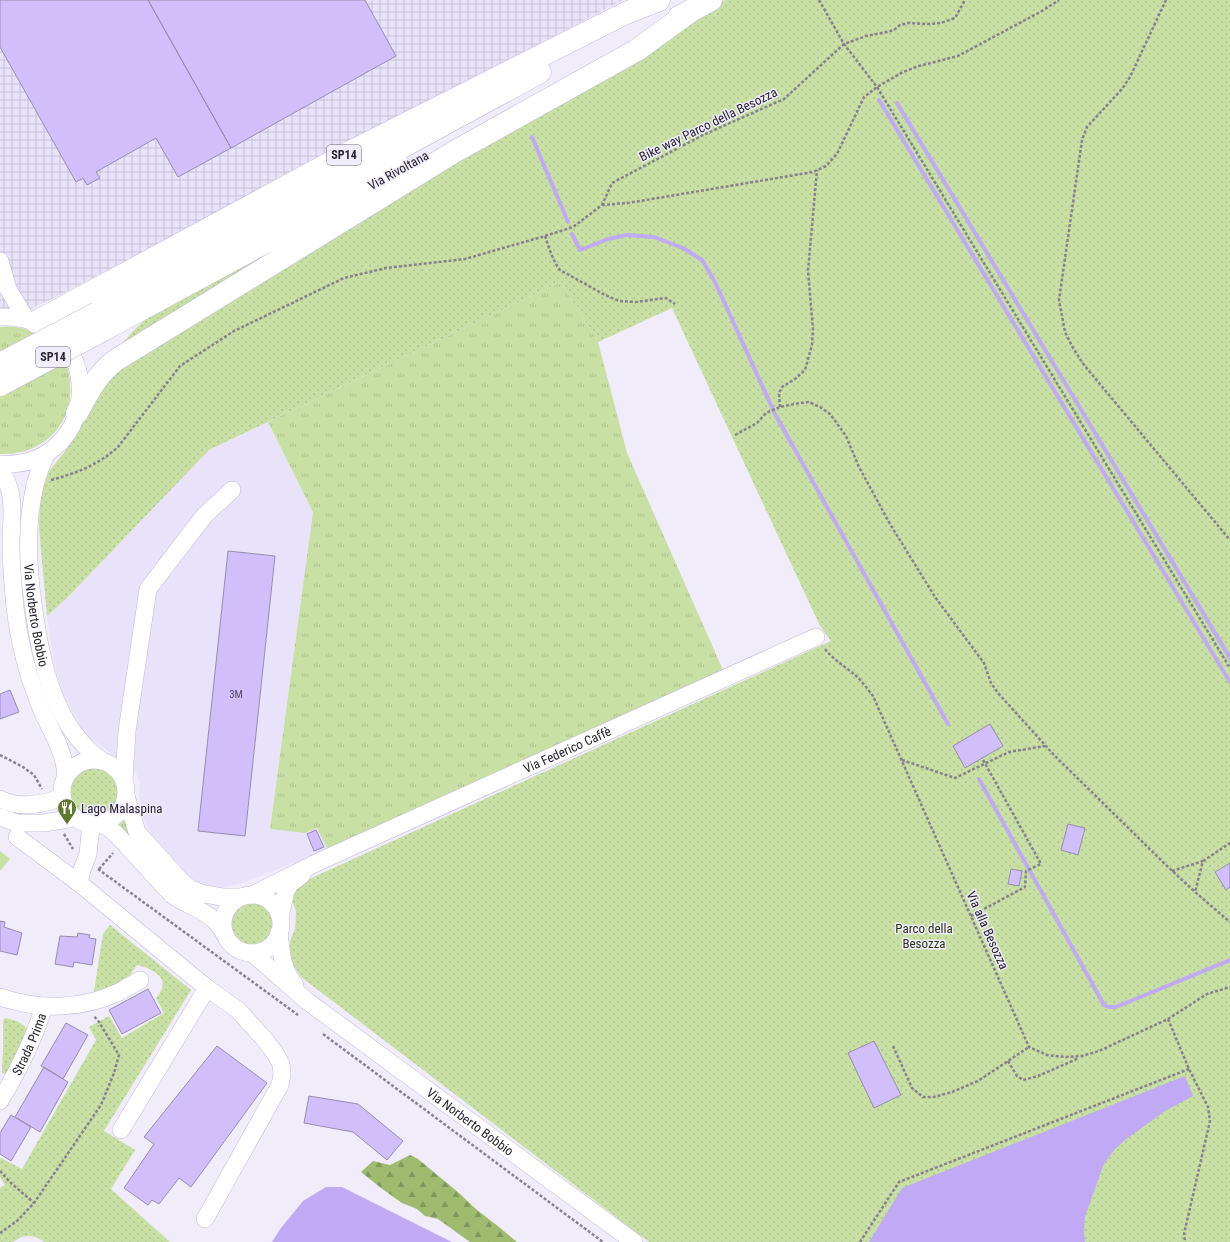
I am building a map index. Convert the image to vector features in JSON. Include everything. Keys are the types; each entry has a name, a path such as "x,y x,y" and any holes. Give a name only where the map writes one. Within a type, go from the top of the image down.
{"highway":[{"name":"SP14","path":"31,320 352,151 626,13 659,0"},
{"name":"Via Rivoltana","path":"101,321 673,0"},
{"name":"SP14","path":"77,414 95,380 116,360 454,152 637,50 692,10 711,0"},
{"name":"Via Rivoltana","path":"101,321 692,10"},
{"name":"SP14","path":"0,364 101,321"},
{"name":"SP14","path":"0,385 101,321"}],"street":[{"name":"Via Norberto Bobbio","path":"0,261 8,289 31,320"},
{"name":"Via Norberto Bobbio","path":"0,317 16,317 31,320 51,331 60,338 76,362 81,390 77,414 67,434 59,443 46,454 24,462 0,464"},
{"name":"Via Norberto Bobbio","path":"46,454 35,485 30,516 29,548 31,587 41,657 52,693 69,726 85,748 119,771 137,832 182,882 191,889 204,894 222,897 261,897 269,901 276,908 280,924 282,957 286,972 307,1001"},
{"name":"Via Norberto Bobbio","path":"0,472 6,480 12,513 11,543 15,607 19,635 29,674 43,712 62,751 66,775 62,789 62,797 69,812 88,821 109,828 172,895 215,920 228,941 235,947 252,953 307,1001 634,1242"},
{"path":"0,817 17,823 108,821 120,811 124,804 126,741 148,589 204,516 232,490"},
{"name":"Via Federico Caffè","path":"318,862 816,637"},
{"path":"66,775 71,768 85,761 93,759 106,762 126,741"},
{"path":"0,799 26,806 48,802 62,797"},
{"path":"80,877 82,838 88,821"},
{"path":"17,837 80,877 207,988 238,1010 276,1053 281,1064 282,1074 280,1085 205,1218"},
{"path":"224,933 224,915 234,902 318,862"},
{"path":"252,953 269,947 276,940 286,891 290,884 318,862"},
{"name":"Strada Prima","path":"0,998 44,1006 70,1006 84,1004 118,992 140,980"},
{"path":"121,1130 207,988"},
{"name":"Strada Prima","path":"0,1101 29,1049 44,1006"}],"path":[{"path":"819,0 844,44 877,87 1230,668"},
{"path":"844,44 866,36 894,30 900,25 908,23 941,23 955,18 965,0"},
{"path":"45,482 74,474 107,457 118,447 180,366 234,331 344,278 386,268 465,259 573,227 602,206 628,204 813,172 826,166 837,154 864,97 877,87 903,72 919,66 958,56 1035,15 1059,0"},
{"path":"1166,0 1130,77 1122,89 1087,127 1082,140 1059,300 1065,332 1084,365 1230,540"},
{"name":"Bike way Parco della Besozza","path":"602,206 612,182 703,135 784,99 844,44"},
{"path":"779,408 779,393 782,387 795,379 805,370 812,345 813,329 808,271 817,170"},
{"path":"545,236 552,255 560,270 605,295 619,301 630,303 666,298 676,304"},
{"path":"735,435 752,427 767,412 794,404 809,402 830,414 846,436 860,467 890,524 936,597 984,663 991,683 998,692 1046,746 1172,871 1230,922"},
{"name":"Via alla Besozza","path":"816,637 838,663 855,675 873,696 1029,1047"},
{"path":"902,760 955,778 1009,752 1046,746"},
{"path":"971,916 1025,886 1026,872 1041,864 982,758"},
{"path":"1172,871 1203,861 1230,843"},
{"path":"1195,892 1203,861"},
{"path":"1008,1061 1016,1076 1023,1080 1028,1080 1082,1056 1099,1051 1168,1019 1207,994 1230,986"},
{"path":"0,1233 17,1221 34,1203 101,1105 114,1073 118,1055 99,1022 84,1004"},
{"path":"1168,1019 1189,1069 1208,1107 1210,1122 1184,1234 1185,1242"},
{"path":"893,1046 912,1088 923,1097 934,1097 952,1092 978,1081 1029,1047 1047,1055 1065,1057 1082,1056"},
{"path":"860,1242 899,1182 1189,1069"},
{"path":"0,1171 34,1203"}],"shaded area":[{"path":"0,0 623,0 52,299 0,323"},
{"path":"268,422 313,512 270,829 317,828 328,850 239,884 225,887 213,887 202,885 191,878 151,833 144,821 139,794 140,782 136,773 84,733 62,691 54,663 47,616 67,598 209,450"},
{"path":"1185,1076 1193,1096 1165,1111 1125,1140 1114,1150 1103,1166 1085,1217 1085,1242 869,1242 902,1188"},
{"path":"326,1187 342,1187 452,1242 272,1242 281,1228 303,1201"}],"green space":[{"name":"Parco della Besozza","path":"725,0 1230,0 1230,1242 649,1242 301,977 290,960 290,941 295,929 296,911 292,900 294,890 305,881 831,641 820,626 672,308 598,342 561,282 209,450 67,598 47,616 39,528 40,497 49,471 67,449 80,429 91,399 114,352 139,325 162,307"},
{"path":"561,282 598,342 627,453 723,670 328,850 317,828 305,833 270,829 313,512 268,422"},
{"path":"0,327 23,328 38,335 64,361 68,369 70,379 70,400 60,425 52,436 41,444 28,450 0,454"},
{"path":"89,768 99,768 108,772 114,778 117,783 117,801 108,812 99,816 89,816 80,812 74,806 70,797 70,787 74,778 80,772"},
{"path":"124,815 131,832 127,835 113,821"},
{"path":"0,851 10,859 0,871"},
{"path":"248,903 256,903 264,906 270,912 273,924 270,936 264,942 256,945 248,945 240,942 234,936 231,928 231,920 234,912 240,906"},
{"path":"110,925 191,990 104,1131 135,1150 111,1189 170,1242 44,1242 39,1238 29,1236 18,1238 13,1242 0,1242 0,1188 5,1185 0,1177 0,1160 1,1158 22,1169 96,1040 89,1027 109,1016 122,1038 164,1013 156,998 163,985 162,980 150,969 137,965 128,978 111,987 94,991 103,934"},
{"path":"5,1018 21,1023 27,1030 6,1074 2,1073 3,1020"},
{"path":"410,1155 418,1159 517,1242 470,1242 438,1219 425,1216 417,1209 402,1203 361,1172 373,1161 390,1165"}],"building":[{"path":"0,0 148,0 231,148 178,177 156,138 96,172 100,178 87,185 83,178 76,182 0,47"},
{"path":"148,0 365,0 396,56 231,148"},
{"path":"228,551 275,556 245,836 198,831"},
{"path":"10,690 19,712 0,719 0,694"},
{"path":"990,724 1003,746 965,768 953,746"},
{"path":"1068,824 1085,828 1078,855 1061,850"},
{"path":"316,830 324,847 314,851 307,834"},
{"path":"1230,863 1230,887 1226,890 1215,872"},
{"path":"1011,869 1022,871 1019,886 1008,884"},
{"path":"0,921 5,922 4,927 22,933 17,955 0,951"},
{"path":"78,933 90,935 89,938 96,939 92,965 74,962 73,967 55,964 60,936 77,937"},
{"path":"148,989 161,1013 122,1034 109,1010"},
{"path":"66,1023 88,1035 63,1079 41,1066"},
{"path":"874,1041 901,1095 874,1108 848,1053"},
{"path":"217,1046 267,1083 191,1187 179,1178 159,1204 152,1200 148,1205 124,1188 154,1144 144,1137"},
{"path":"44,1067 68,1082 40,1132 15,1117"},
{"path":"309,1096 358,1104 403,1141 387,1160 353,1132 304,1123"},
{"path":"11,1115 31,1127 11,1161 0,1154 0,1133"}],"waterway":[{"path":"879,100 1230,682"},
{"path":"897,103 1230,658"},
{"path":"532,137 568,222"},
{"path":"572,234 580,250 608,239 627,235 654,237 683,248 702,260 715,282 775,414 948,724"},
{"path":"979,779 1104,1005 1116,1007 1230,960"}],"place":[{"name":"Lago Malaspina","path":"67,825"}]}
